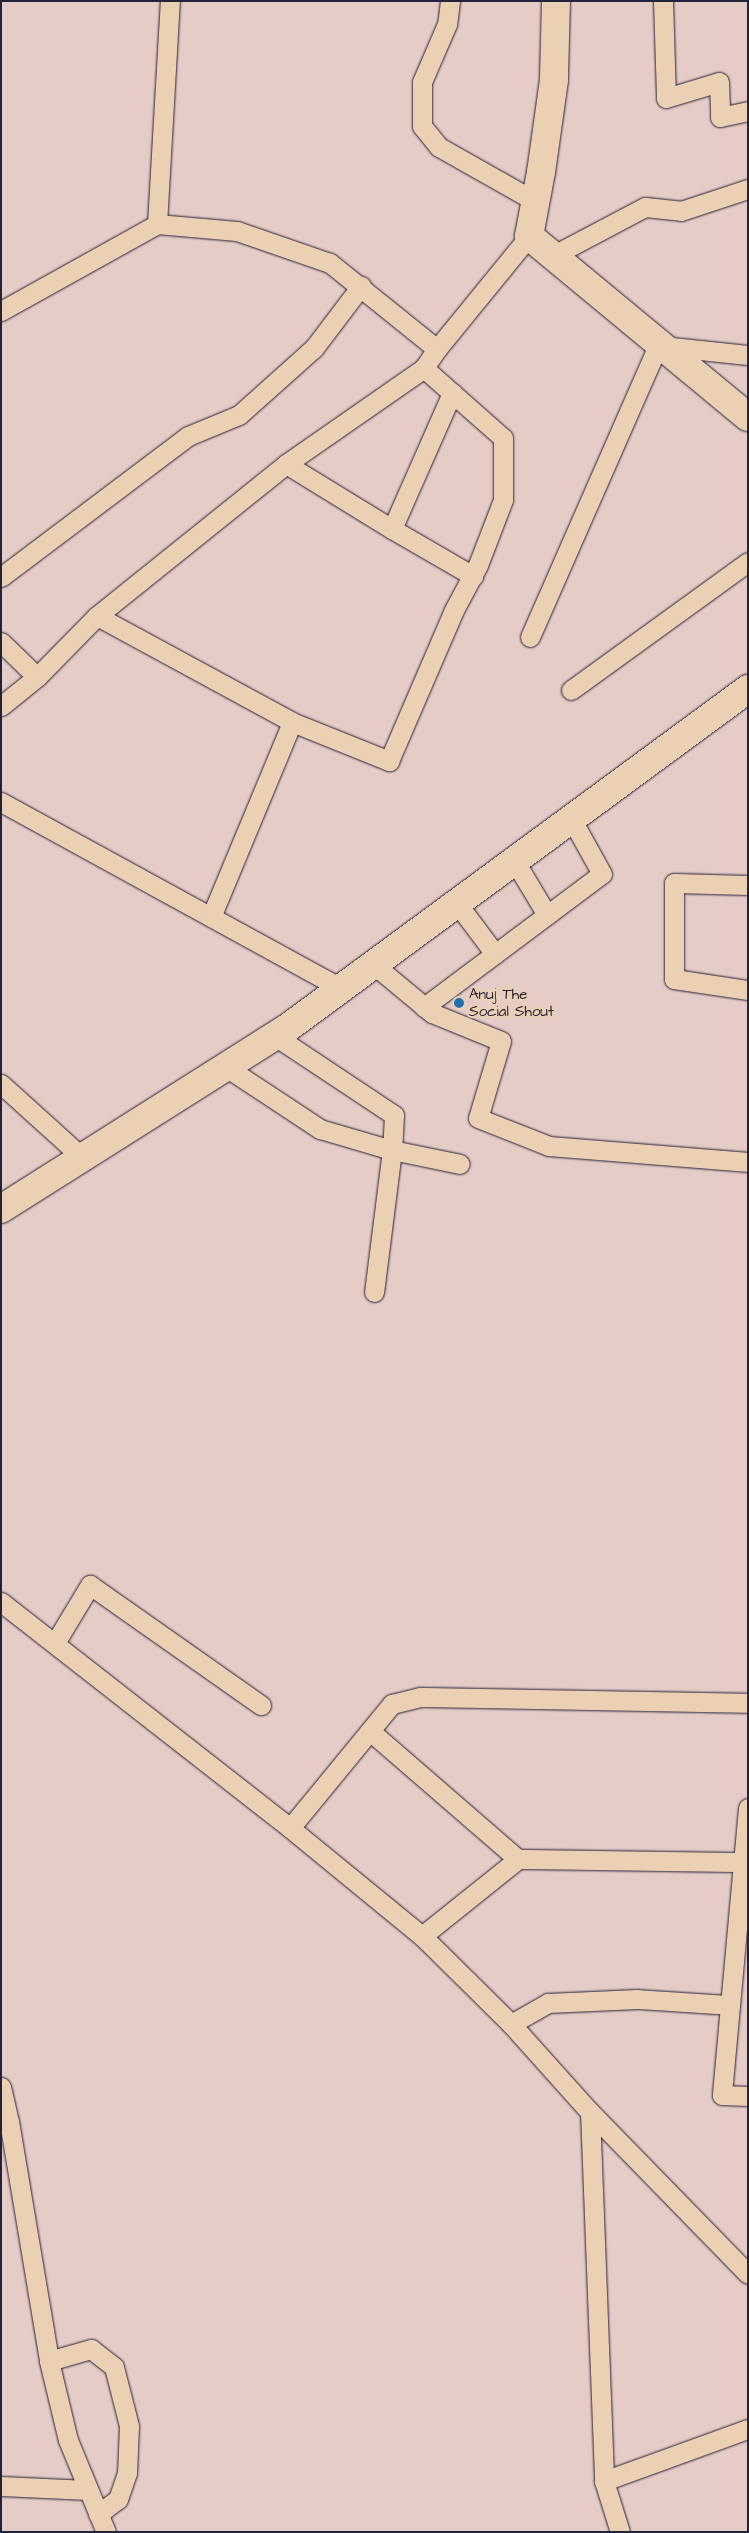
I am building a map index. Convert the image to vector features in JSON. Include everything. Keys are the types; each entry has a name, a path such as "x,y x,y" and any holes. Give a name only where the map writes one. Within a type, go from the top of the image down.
{"street":[{"path":"157,224 170,1"},
{"path":"450,1 447,24 422,82 422,126 439,147 535,201"},
{"path":"1,706 36,677 97,616 286,464 424,368 437,349 529,236 554,80 556,1"},
{"path":"663,1 666,98 719,82 720,117 748,111"},
{"path":"554,256 645,207 681,211 748,188"},
{"path":"1,311 157,224 236,231 330,264 361,286 437,349"},
{"path":"529,236 748,417"},
{"path":"1,576 188,436 239,416 314,348 361,286"},
{"path":"661,345 748,355"},
{"path":"530,637 661,345"},
{"path":"97,616 292,722 390,761 454,610 473,576 502,500 503,438 424,368"},
{"path":"392,530 452,393"},
{"path":"286,464 392,530 473,576"},
{"path":"571,690 748,562"},
{"path":"1,642 36,677"},
{"path":"1,1210 275,1036 748,689"},
{"path":"211,917 292,722"},
{"path":"1,802 341,988"},
{"path":"424,1007 602,874 572,818"},
{"path":"514,860 547,916"},
{"path":"748,885 674,883 674,979 748,990"},
{"path":"456,902 495,954"},
{"path":"373,964 432,1014 501,1041 478,1118 549,1146 748,1162"},
{"path":"275,1036 394,1115 392,1150 374,1292"},
{"path":"226,1067 320,1129 392,1150 460,1164"},
{"path":"1,1084 83,1158"},
{"path":"55,1643 90,1585 261,1705"},
{"path":"1,1602 290,1828 422,1936 511,2024 590,2112 748,2274"},
{"path":"290,1828 392,1704 420,1697 748,1703"},
{"path":"370,1732 518,1859"},
{"path":"748,1808 722,2095 748,2096"},
{"path":"422,1936 518,1859 743,1862"},
{"path":"511,2024 548,2003 637,1999 730,2005"},
{"path":"1,2087 9,2122 49,2361 68,2440 106,2532"},
{"path":"590,2112 604,2481 620,2532"},
{"path":"49,2361 91,2349 114,2367 129,2426 126,2473 118,2499 98,2514"},
{"path":"604,2481 748,2429"},
{"path":"1,2486 88,2490"}],"place":[{"name":"Anuj The Social Shout","path":"459,1003"}]}
